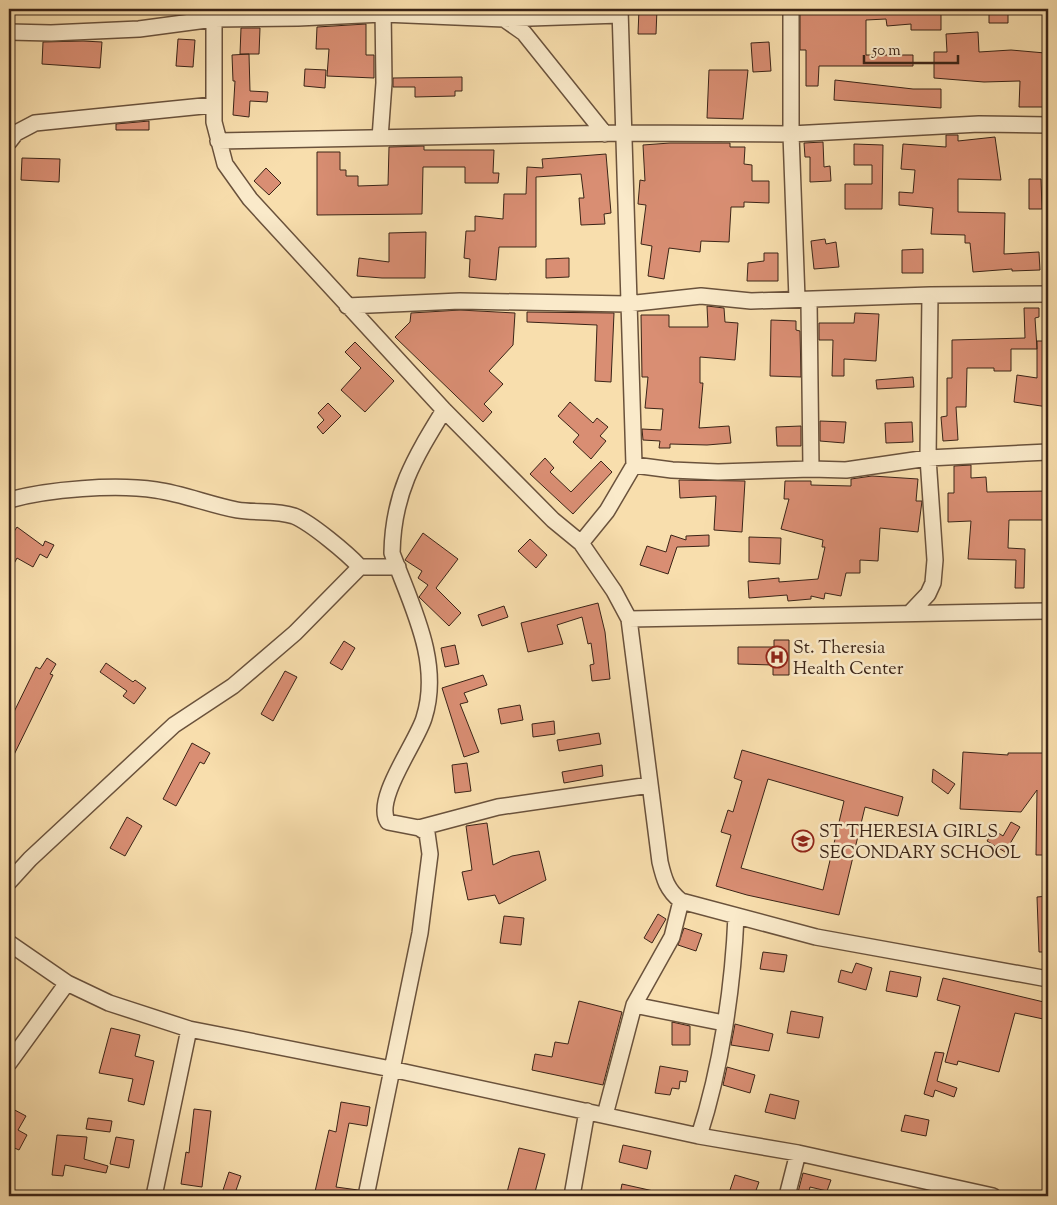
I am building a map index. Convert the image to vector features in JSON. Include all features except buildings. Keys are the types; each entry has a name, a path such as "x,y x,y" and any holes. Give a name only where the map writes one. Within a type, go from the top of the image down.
{"street":[{"path":"791,9 791,134 803,300 811,469"},
{"path":"380,138 384,83 383,11"},
{"path":"9,32 51,33 139,29 214,14 298,18 383,11 504,20 524,26 620,12 627,304 634,464 607,511 581,543"},
{"path":"214,14 213,105 218,141 225,164 250,199 444,410 553,520 581,543 614,590 629,619 664,882 670,891 681,901 816,937 1048,979"},
{"path":"524,26 605,134"},
{"path":"9,142 16,133 35,123 213,105"},
{"path":"218,141 622,133 791,134 979,124 1048,125"},
{"path":"347,306 460,300 627,304 700,296 751,301 930,295 1048,294"},
{"path":"911,612 921,604 933,582 935,560 928,458 930,295"},
{"path":"366,1196 417,951 430,854 427,833 419,828 388,822 384,816 384,806 388,792 424,719 431,679 426,650 392,553 393,537 403,485 416,456 444,410"},
{"path":"634,464 672,470 718,472 811,469 846,470 928,458 1048,452"},
{"path":"9,500 79,488 155,490 234,509 294,516 351,557 360,567"},
{"path":"9,882 30,859 174,725 233,686 295,634 360,567 398,567"},
{"path":"629,619 911,612 1048,611"},
{"path":"419,828 498,807 650,785"},
{"path":"605,1115 634,1005 672,936 681,901"},
{"path":"699,1136 710,1099 724,1023 735,947 736,916"},
{"path":"9,943 67,983 109,1003 189,1029 392,1069 699,1136 798,1153 993,1196"},
{"path":"9,1062 67,983"},
{"path":"634,1005 724,1023"},
{"path":"154,1196 189,1029"},
{"path":"572,1196 587,1111"},
{"path":"787,1196 798,1153"}],"place":[{"name":"St. Theresia Health Center","path":"777,657"},
{"name":"ST THERESIA GIRLS SECONDARY SCHOOL","path":"803,841"}]}
